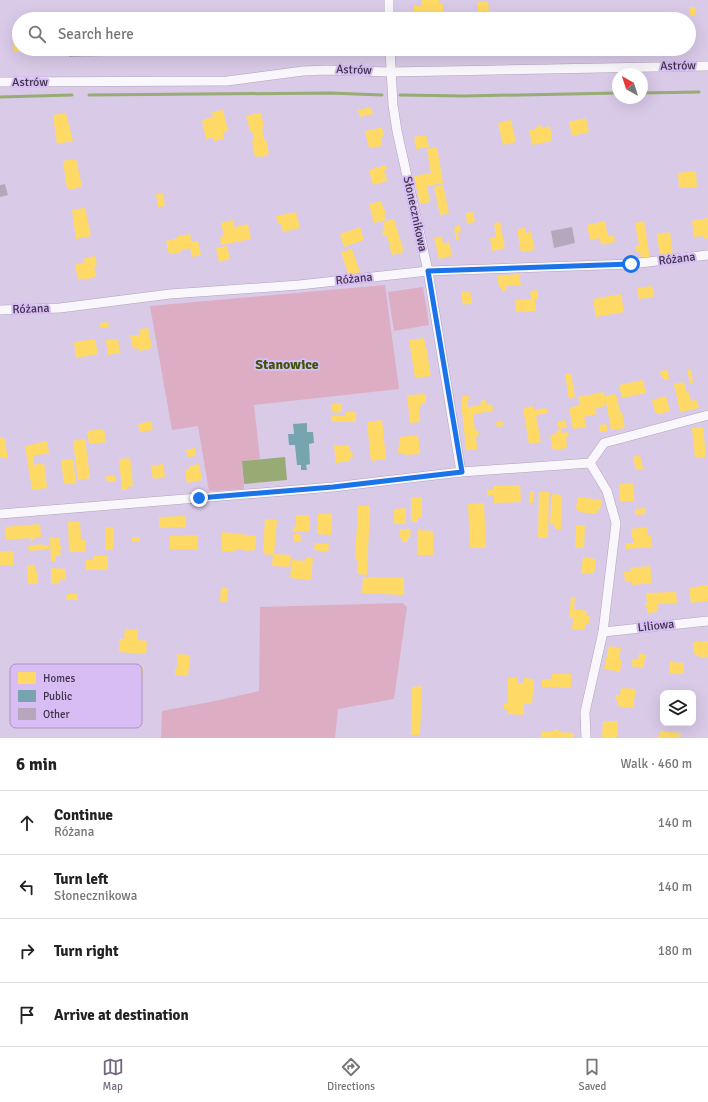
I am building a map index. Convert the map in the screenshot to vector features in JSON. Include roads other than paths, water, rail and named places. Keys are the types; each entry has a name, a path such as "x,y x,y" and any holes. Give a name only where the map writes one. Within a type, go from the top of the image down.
{"street":[{"path":"389,0 389,12"},
{"name":"Słonecznikowa","path":"390,56 393,105 397,131 428,271 462,472"},
{"name":"Astrów","path":"0,82 227,81 303,71 326,70 390,72 708,66"},
{"name":"Różana","path":"0,310 60,308 170,294 299,285 428,271 631,264 708,255"},
{"path":"590,463 604,443 708,415"},
{"path":"0,514 333,487 462,472 590,463"},
{"path":"586,738 585,712 603,632 616,523 607,491 590,463"},
{"name":"Liliowa","path":"603,632 708,621"}],"waterway":[{"path":"648,93 699,92"},
{"path":"89,95 330,93 382,95"},
{"path":"400,95 464,96 612,93"},
{"path":"0,97 72,95"}],"district":[{"name":"Stanowice","path":"287,364"}]}
